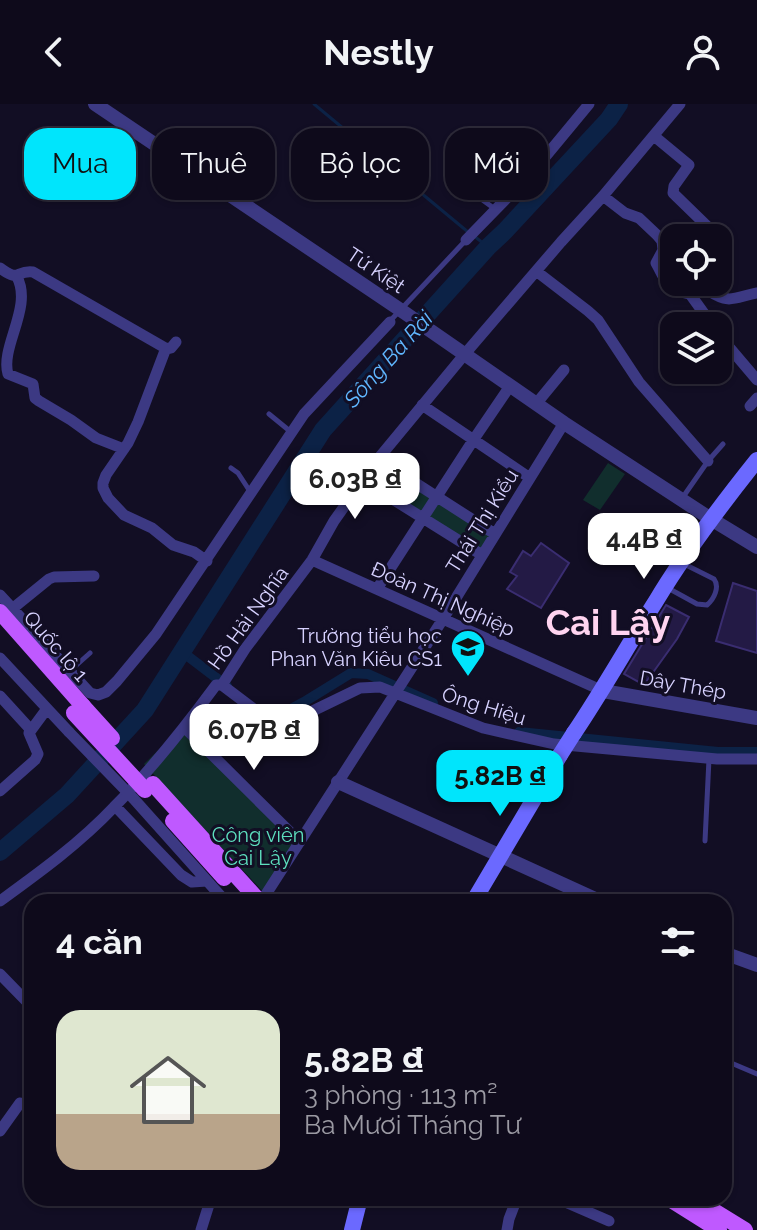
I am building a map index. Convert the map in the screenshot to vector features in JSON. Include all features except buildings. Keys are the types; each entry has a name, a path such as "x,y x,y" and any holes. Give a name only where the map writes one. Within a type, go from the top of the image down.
{"main road":[{"path":"482,894 500,856 560,755 603,691 665,586 757,460"},
{"name":"Quốc lộ 1","path":"6,611 78,709"},
{"name":"Quốc lộ 1","path":"0,627 78,709"},
{"path":"78,709 144,791 240,894"},
{"path":"144,791 252,894"},
{"path":"352,1230 358,1206"},
{"path":"681,1206 719,1230"},
{"path":"706,1206 745,1230"}],"street":[{"name":"Tứ Kiệt","path":"95,104 309,250 403,309 564,423 757,547"},
{"path":"548,154 589,104"},
{"name":"Hồ Hải Nghĩa","path":"0,901 69,849 115,806 216,685 226,681 245,649 312,560 334,521 378,459 680,104"},
{"path":"654,136 689,165 674,186 673,193 705,224"},
{"path":"603,196 625,213 639,218 657,235 662,241 663,250 656,263 671,288 690,294 703,312"},
{"path":"470,235 506,200"},
{"path":"0,268 17,277 33,272 171,345 138,422 106,475 104,491 124,515 152,528 173,545 194,552 207,561"},
{"path":"536,271 598,320 639,382 708,461"},
{"path":"17,277 21,284 21,296 6,344 3,361 6,371 33,384 35,398 39,401 96,438 124,449"},
{"path":"719,296 735,300 757,293"},
{"path":"0,595 6,611 71,671 90,693 98,695 106,692 156,634 313,403 390,322"},
{"path":"732,351 757,380"},
{"path":"536,404 564,370"},
{"path":"377,589 510,386"},
{"path":"422,405 530,478"},
{"name":"Thái Thị Kiểu","path":"396,692 564,423"},
{"path":"378,459 495,534"},
{"path":"362,480 482,555"},
{"name":"Đoàn Thị Nghiệp","path":"312,560 603,691"},
{"path":"6,611 54,577 94,576"},
{"path":"0,658 69,732 144,791 219,894"},
{"name":"Ông Hiệu","path":"226,681 268,718 284,722 360,688 380,687 483,728 554,744 709,758 757,759"},
{"name":"Dây Thép","path":"603,691 757,718"},
{"path":"265,894 396,692"},
{"path":"0,696 31,730"},
{"path":"0,791 35,760 38,754 30,737 31,730 46,710"},
{"path":"184,727 300,842"},
{"path":"338,782 584,894"},
{"path":"115,806 181,875 192,882 207,881"},
{"path":"732,956 757,965"},
{"path":"0,974 24,999"},
{"path":"0,1131 20,1103"},
{"path":"201,1230 208,1206"},
{"path":"507,1230 514,1206"},
{"path":"574,1206 609,1221"}],"lane":[{"path":"482,200 496,210"},
{"path":"390,322 470,235"},
{"path":"269,414 292,433"},
{"path":"681,499 723,444"},
{"path":"231,468 252,494"},
{"path":"665,586 697,604 707,605 711,602 717,587 714,579 681,563"},
{"path":"71,671 90,653"},
{"path":"705,841 709,758"},
{"path":"732,1063 757,1074"}],"green space":[{"path":"378,459 495,534 482,555 362,480"},
{"path":"608,463 625,474 600,510 583,500"},
{"name":"Công viên Cai Lậy","path":"182,727 296,847 267,894 265,894 144,764"}],"waterway":[{"path":"314,104 468,232"},
{"name":"Sông Ba Rài","path":"0,852 67,795 145,710 323,430 488,247 609,119 619,104"},
{"path":"474,236 488,247"},
{"path":"181,651 227,686"},
{"path":"267,713 280,715 351,673 368,674 433,703"},
{"path":"519,732 718,752 757,752"}],"place":[{"name":"Trường tiểu học Phan Văn Kiêu CS1","path":"468,678"}],"district":[{"name":"Cai Lậy","path":"608,622"}]}
